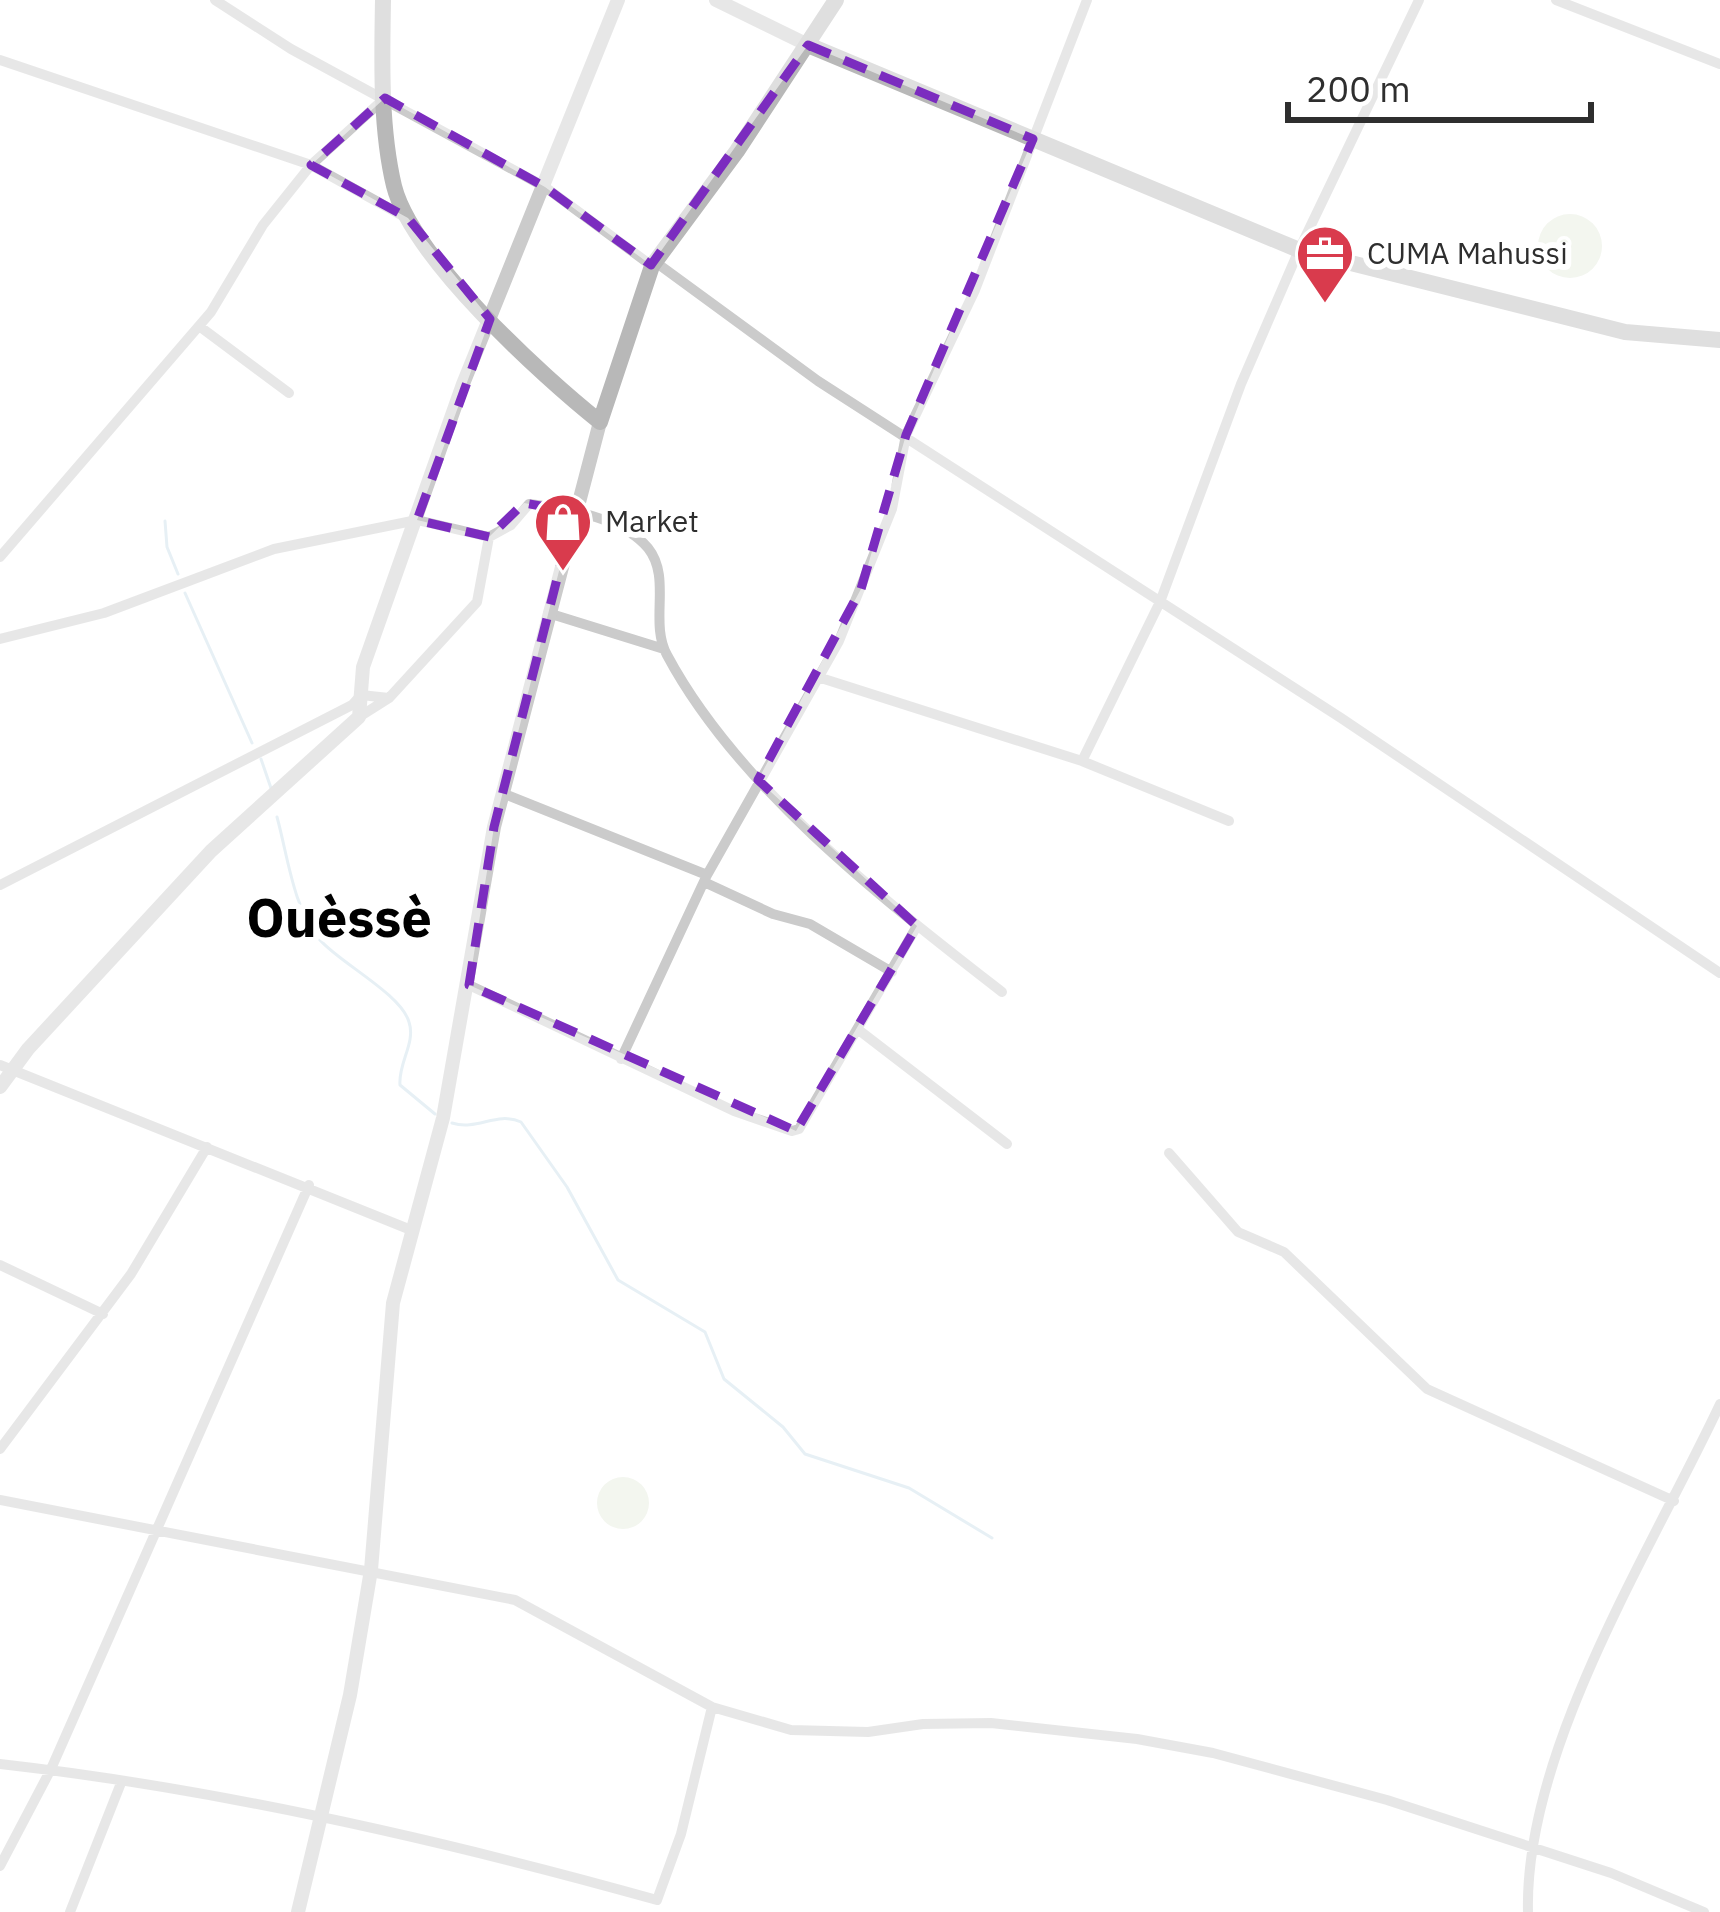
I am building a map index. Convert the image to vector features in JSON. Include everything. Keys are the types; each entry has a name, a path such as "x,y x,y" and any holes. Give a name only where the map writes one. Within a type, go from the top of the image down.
{"main road":[{"path":"383,0 385,98 394,187 408,218 536,368 600,422 653,264 836,0"},
{"path":"808,45 1299,250 1625,332 1720,340"}],"street":[{"path":"214,0 291,49 545,187 818,381 1720,973"},
{"path":"359,717 363,667 490,319 618,0"},
{"path":"716,0 808,45"},
{"path":"621,1059 705,878 821,678 885,528 906,435 975,290 1087,0"},
{"path":"1082,761 1160,602 1234,401 1299,250 1420,0"},
{"path":"1556,0 1720,64"},
{"path":"0,60 311,165 408,218"},
{"path":"0,557 199,326 263,225 311,165 385,98"},
{"path":"199,326 289,393"},
{"path":"298,1912 322,1819 371,1570 388,1334 443,1118 502,793 600,422"},
{"path":"0,639 104,613 274,549 417,520 489,537 511,525 526,504 574,512 614,526 651,552 658,572 664,649 758,780 917,926 1002,992"},
{"path":"0,1087 6,1068 211,850 359,717 389,698 477,602 489,537"},
{"path":"548,613 664,649"},
{"path":"821,678 1082,761 1229,820"},
{"path":"361,695 389,698"},
{"path":"0,885 352,705 361,695"},
{"path":"502,793 705,878 773,914 810,924 892,972"},
{"path":"469,985 523,1006 621,1059 792,1131 800,1129 860,1031 917,926"},
{"path":"860,1031 1007,1144"},
{"path":"6,1068 309,1185 411,1230"},
{"path":"0,1449 159,1233 207,1147"},
{"path":"1169,1154 1238,1232 1284,1252 1427,1389 1674,1501"},
{"path":"0,1866 51,1769 309,1185"},
{"path":"0,1264 103,1314"},
{"path":"1528,1912 1531,1851 1577,1690 1720,1403"},
{"path":"0,1500 530,1605 712,1707 762,1724 823,1733 992,1723 1178,1745 1387,1800 1531,1851 1611,1873 1704,1912"},
{"path":"0,1764 51,1769 322,1819 529,1864 657,1900 681,1834 712,1707"},
{"path":"70,1912 121,1783"}],"highlighted area":[{"path":"808,45 1033,139 906,435 861,589 758,780 917,926 796,1131 469,985 494,827 574,512 524,503 489,537 417,520 490,319 408,218 311,165 385,98 545,187 651,265"}],"shaded area":[{"path":"1570,214 1593,223 1602,246 1593,269 1570,278 1547,269 1538,246 1547,223"},
{"path":"623,1477 641,1485 649,1503 641,1521 623,1529 605,1521 597,1503 605,1485"}],"waterway":[{"path":"165,521 167,547 178,574"},
{"path":"185,593 252,743"},
{"path":"261,759 272,791"},
{"path":"277,817 297,898 311,927 329,949 404,1011 411,1030 400,1085 435,1114"},
{"path":"452,1123 521,1122 567,1187 618,1280 705,1332 724,1379 783,1427 805,1454 909,1488 992,1538"}],"place":[{"name":"CUMA Mahussi","path":"1325,305"},
{"name":"Market","path":"563,573"}],"district":[{"name":"Ouèssè","path":"339,918"}]}
